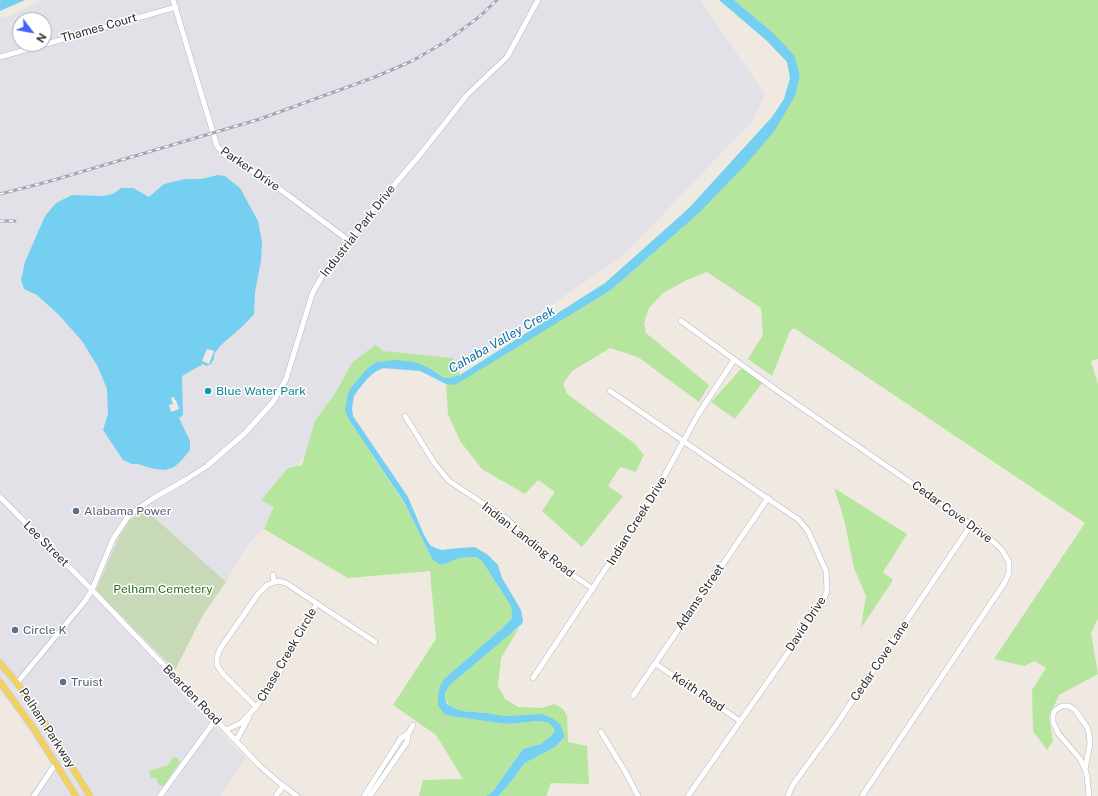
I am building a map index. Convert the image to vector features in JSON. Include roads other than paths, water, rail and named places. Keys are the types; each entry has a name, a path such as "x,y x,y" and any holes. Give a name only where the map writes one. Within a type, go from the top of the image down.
{"main road":[{"name":"Pelham Parkway","path":"0,663 38,712 90,796"},
{"name":"Pelham Parkway","path":"0,682 34,729 76,796"},
{"path":"9,693 17,683"},
{"path":"56,763 66,756"}],"street":[{"name":"Parker Drive","path":"174,0 217,146 225,155 269,181 348,240"},
{"name":"Industrial Park Drive","path":"17,683 76,612 92,590 113,539 129,515 152,498 187,479 211,462 245,433 273,402 282,388 290,370 313,292 326,268 423,151 467,95 507,57 538,0"},
{"name":"Thames Court","path":"0,57 176,7"},
{"name":"Cedar Cove Drive","path":"681,320 734,360 990,539 1006,556 1009,562 1010,569 1008,577 862,796"},
{"name":"Indian Creek Drive","path":"534,678 650,502 699,413 734,360"},
{"name":"David Drive","path":"610,391 684,440 799,520 808,531 826,571 827,586 824,599 820,606 688,796"},
{"name":"Indian Landing Road","path":"405,416 435,464 450,481 507,519 548,558 593,589"},
{"name":"Lee Street","path":"0,497 92,590"},
{"name":"Adams Street","path":"633,696 768,498"},
{"name":"Cedar Cove Lane","path":"788,796 792,786 832,731 971,525"},
{"path":"273,574 274,582"},
{"name":"Chase Creek Circle","path":"236,741 252,713 270,689 317,603 286,583 274,582 267,584 261,590 220,650 217,658 217,665 222,673 256,707"},
{"name":"Bearden Road","path":"92,590 259,765 297,796"},
{"path":"317,603 375,642"},
{"name":"Keith Road","path":"656,664 740,721"},
{"path":"1085,769 1090,744 1089,732 1077,712 1069,706 1060,707 1054,713 1053,722 1059,734 1080,759 1085,769 1089,796"},
{"name":"Chase Creek Circle","path":"226,730 241,723 252,713"},
{"path":"160,796 216,720"},
{"path":"370,796 407,742 408,734 413,726"},
{"path":"601,732 638,796"},
{"path":"364,796 401,738 408,734"},
{"path":"34,796 56,763"},
{"path":"276,796 283,786"}],"water":[{"path":"1,0 25,0 0,11"},
{"path":"719,0 734,0 773,33 794,55 800,75 796,94 775,130 748,162 698,214 611,290 465,379 454,385 446,384 420,371 383,368 368,378 354,396 352,408 353,416 408,497 424,535 430,545 442,550 475,547 488,555 498,565 502,578 521,610 523,620 522,624 450,685 445,693 447,704 462,711 504,716 541,714 552,718 560,724 564,734 564,738 555,747 525,763 498,796 486,796 493,791 523,749 541,744 552,735 555,730 549,723 539,721 506,724 450,716 444,714 438,705 440,686 444,679 512,618 511,606 482,561 476,557 459,558 445,564 439,564 432,559 404,502 349,420 345,410 348,393 352,386 367,369 376,362 396,360 415,362 431,369 444,378 460,375 605,283 689,208 772,117 784,99 790,78 787,62 767,41"},
{"name":"Blue Water Park","path":"218,175 225,176 240,188 258,221 262,242 261,261 255,292 254,314 220,346 214,354 214,359 211,364 206,366 203,364 182,376 183,415 179,418 190,441 190,450 174,467 165,470 132,464 123,460 103,430 108,414 107,389 98,367 82,341 59,315 37,295 24,289 21,280 25,262 45,216 56,203 72,195 103,196 113,194 121,188 133,188 149,197 164,184 185,179 201,179"}],"railway":[{"path":"0,194 47,182 260,119 375,77 412,61 445,42 479,17 497,0"},
{"path":"0,221 15,221"}],"place":[{"name":"Blue Water Park","path":"208,391"},
{"name":"Alabama Power","path":"76,511"},
{"name":"Circle K","path":"15,630"},
{"name":"Truist","path":"63,682"}],"water label":[{"name":"Cahaba Valley Creek","path":"502,340"}],"park label":[{"name":"Pelham Cemetery","path":"163,589"}]}
